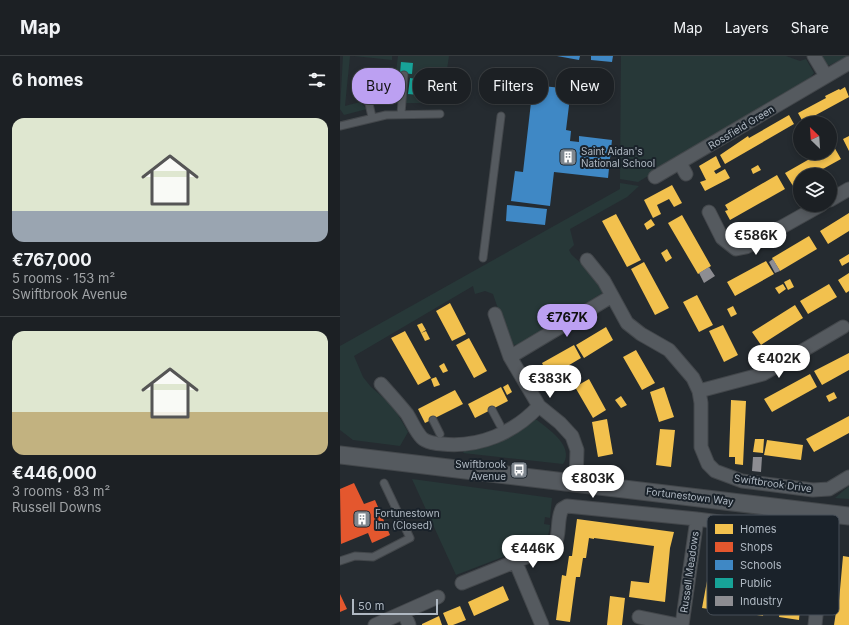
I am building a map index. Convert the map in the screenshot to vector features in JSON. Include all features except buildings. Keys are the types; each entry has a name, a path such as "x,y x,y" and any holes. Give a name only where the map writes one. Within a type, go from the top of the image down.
{"street":[{"path":"814,56 826,76"},
{"name":"Rossfield Green","path":"655,177 683,169 826,76 849,63"},
{"path":"837,196 849,189"},
{"path":"709,212 722,238 736,248 746,247 808,212"},
{"name":"Swiftbrook Drive","path":"587,260 604,281 627,323 641,334 669,350 693,378 699,391 701,447 708,464 715,471 742,481 813,490 830,489 849,477"},
{"path":"510,357 612,296"},
{"path":"495,314 510,357 539,406 560,423 572,436 577,450 576,482"},
{"path":"699,391 763,374 842,327"},
{"path":"381,384 406,414 422,439 436,444 455,446 475,444 503,433 519,424 539,406"},
{"name":"Fortunestown Way","path":"340,456 576,482 849,516"},
{"name":"Russell Meadows","path":"516,563 554,546 558,539 559,514 562,508 568,506 707,520"},
{"name":"Russell Meadows","path":"682,625 697,519"},
{"path":"462,583 516,563 542,625"},
{"path":"375,625 406,619 438,597"},
{"path":"815,625 816,615"},
{"path":"639,617 678,625"}],"lane":[{"path":"369,104 372,117"},
{"path":"401,114 402,104"},
{"path":"340,126 372,117 401,114 440,114"},
{"path":"483,258 501,116"},
{"path":"492,410 500,425"},
{"path":"433,420 440,434"},
{"path":"340,561 356,556 373,557 410,538 384,483"}],"shaded area":[{"path":"343,56 350,56 345,106 362,104 367,109 344,115 340,109"},
{"path":"354,56 392,56 392,60"},
{"path":"398,56 449,56 447,68 413,68 413,78 409,78 409,74 403,63 402,68 396,68"},
{"path":"621,56 786,56 800,61 806,59 814,73 808,80 638,182 620,179"},
{"path":"820,56 848,56 827,65"},
{"path":"406,93 413,94 413,103 405,103"},
{"path":"620,183 639,186 627,197 570,229 574,245 569,250 571,254 602,284 602,293 520,344 514,345 509,341 493,294 485,291 475,294 473,286 354,356 363,377 371,387 393,406 408,432 400,446 353,440 340,430 340,346 620,189"},
{"path":"534,420 537,420 553,433 563,445 566,451 566,457 563,464 463,453 466,449 476,449 494,444 511,436"},
{"path":"412,479 552,498 550,518 545,517 544,524 550,525 548,534 544,540 539,543 456,575"},
{"path":"849,486 849,499 835,498"}],"place":[{"name":"Saint Aidan's National School","path":"568,157"},
{"name":"Swiftbrook Avenue","path":"519,470"},
{"name":"Fortunestown Inn (Closed)","path":"362,519"}]}
